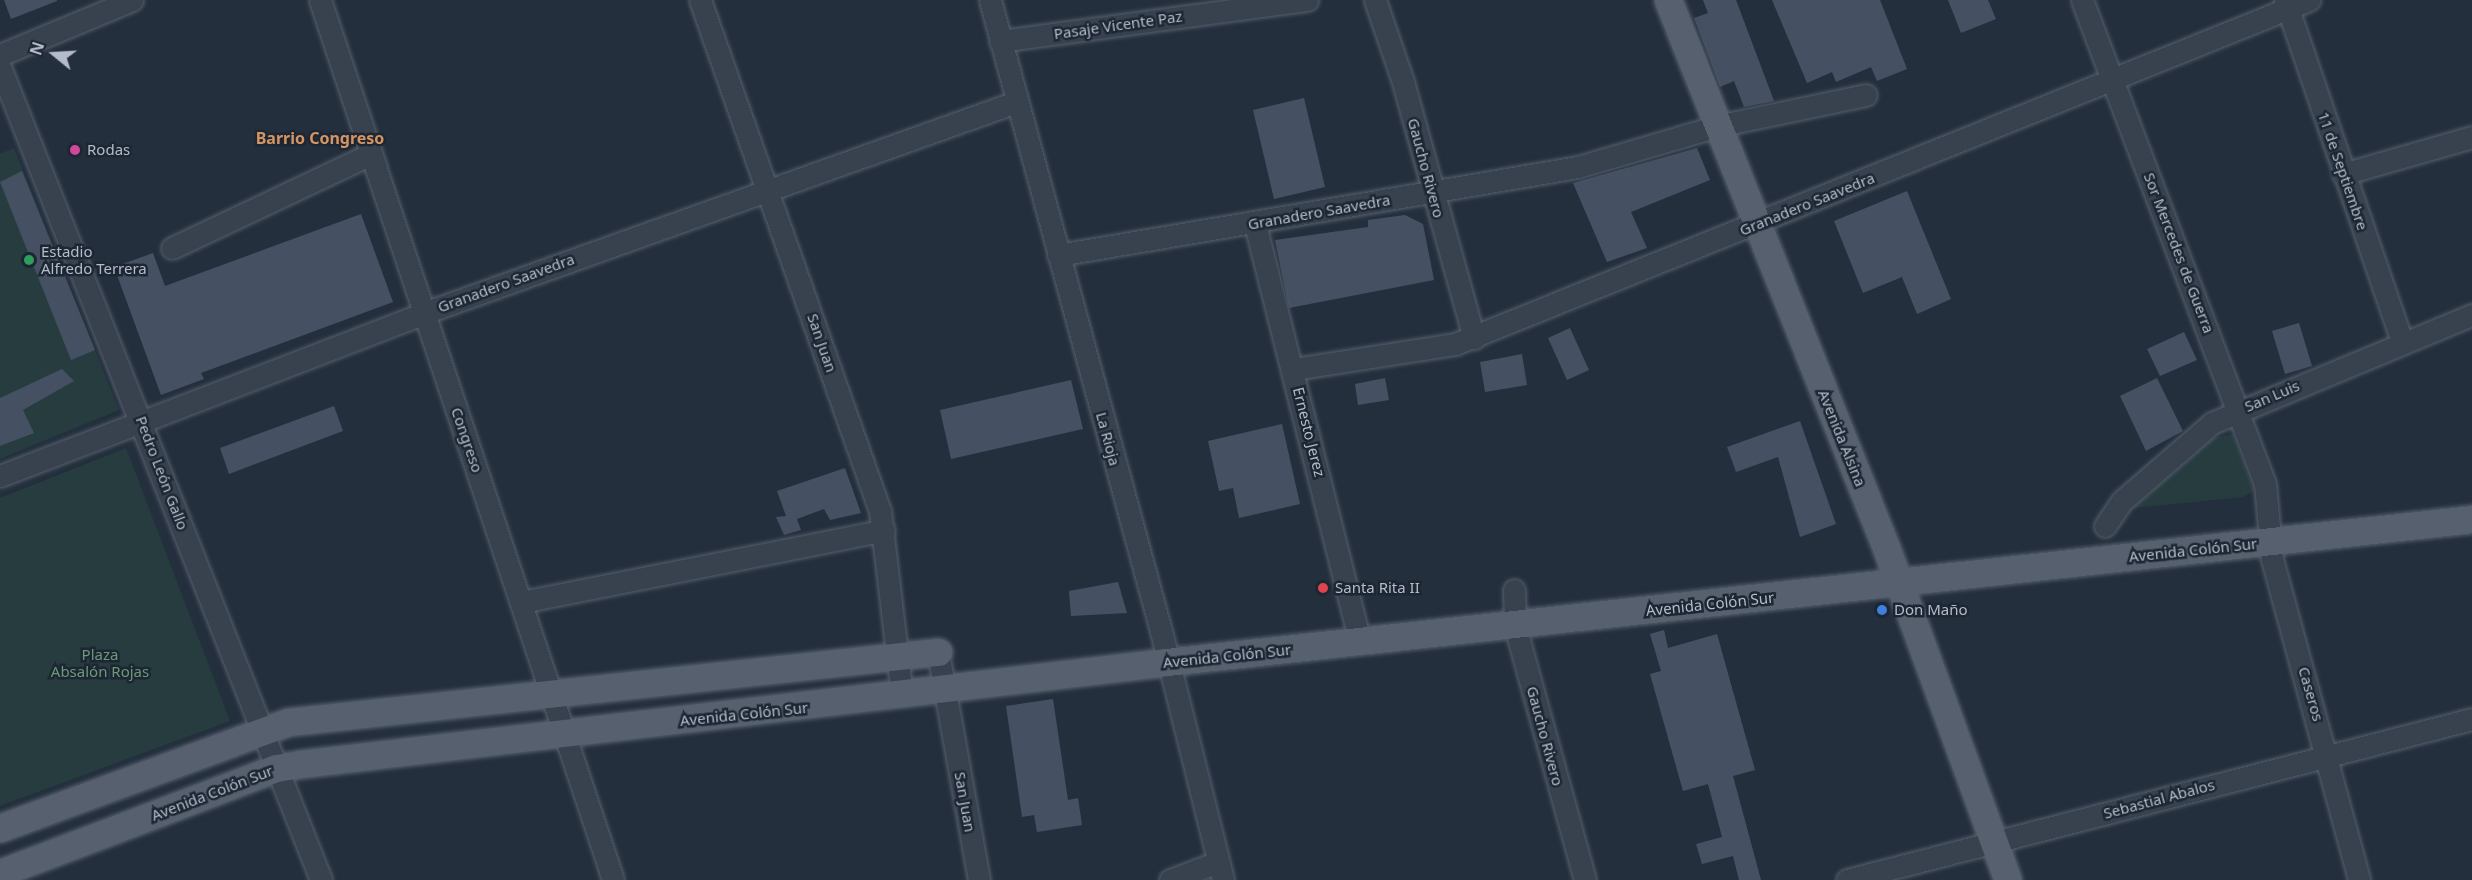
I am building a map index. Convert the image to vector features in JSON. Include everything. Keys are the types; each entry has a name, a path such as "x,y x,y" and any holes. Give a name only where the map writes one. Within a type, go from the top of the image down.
{"main road":[{"name":"Avenida Alsina","path":"1668,0 1898,582 2007,880"},
{"name":"Avenida Colón Sur","path":"0,873 276,768 902,696 1167,662 1515,626 2472,519"},
{"path":"0,828 261,730 288,722 938,652"}],"street":[{"path":"0,55 132,0"},
{"name":"Congreso","path":"320,0 553,694 564,734 613,880"},
{"name":"San Juan","path":"700,0 884,530 902,696"},
{"name":"La Rioja","path":"990,0 1167,662 1220,871"},
{"name":"Pasaje Vicente Paz","path":"1000,40 1307,0"},
{"name":"Gaucho Rivero","path":"1375,0 1474,338"},
{"name":"Sor Mercedes de Guerra","path":"2082,0 2239,410 2271,507"},
{"name":"Granadero Saavedra","path":"1294,369 1436,348 1474,338 1757,225 2286,3 2310,0"},
{"name":"11 de Septiembre","path":"2286,3 2402,342"},
{"name":"Pedro León Gallo","path":"0,67 142,420 321,880"},
{"name":"Granadero Saavedra","path":"1058,255 1255,224 1578,167 1717,126 1866,95"},
{"name":"Granadero Saavedra","path":"0,476 424,313 767,188 1016,102"},
{"path":"2343,174 2472,136"},
{"path":"172,248 371,154"},
{"name":"Ernesto Jerez","path":"1255,224 1294,369 1360,642"},
{"name":"San Luis","path":"2104,525 2121,501 2197,433 2239,410 2472,315"},
{"name":"Caseros","path":"2271,507 2271,542 2359,880"},
{"path":"522,602 884,530"},
{"name":"Gaucho Rivero","path":"1514,590 1515,626 1585,880"},
{"name":"San Juan","path":"938,652 979,880"},
{"name":"Sebastial Abalos","path":"1859,878 2328,754 2472,719"},
{"path":"1170,880 1220,871"}],"green space":[{"name":"Estadio Alfredo Terrera","path":"14,148 119,410 0,459 0,154"},
{"path":"2233,434 2254,491 2243,497 2133,508 2213,438"},
{"name":"Plaza Absalón Rojas","path":"126,448 230,721 0,806 0,498"}],"building":[{"path":"4,0 57,0 57,1 11,19"},
{"path":"1703,0 1736,0 1774,101 1744,107 1734,81 1720,87 1694,18 1708,13"},
{"path":"1772,0 1880,0 1907,69 1877,81 1871,67 1836,82 1832,72 1807,83"},
{"path":"1948,0 1988,0 1996,19 1961,33"},
{"path":"1304,98 1325,187 1274,199 1253,110"},
{"path":"1697,148 1710,180 1631,212 1647,248 1607,262 1573,183"},
{"path":"22,171 95,350 71,360 0,182"},
{"path":"1907,191 1951,299 1917,314 1902,277 1863,293 1834,221"},
{"path":"361,214 393,302 201,373 204,379 161,395 114,267 153,253 165,286"},
{"path":"1405,215 1423,224 1434,280 1289,308 1275,240 1368,227 1368,220"},
{"path":"2299,323 2312,366 2285,374 2272,331"},
{"path":"1570,328 1589,370 1567,380 1548,338"},
{"path":"2184,332 2197,360 2160,376 2147,349"},
{"path":"1522,354 1527,385 1485,392 1480,362"},
{"path":"62,369 74,381 23,410 34,433 0,446 0,398"},
{"path":"1385,378 1389,400 1358,405 1355,384"},
{"path":"2157,378 2183,431 2146,451 2120,396"},
{"path":"1071,380 1083,429 951,459 940,410"},
{"path":"334,406 343,431 229,474 220,448"},
{"path":"1800,421 1836,524 1800,537 1778,457 1736,472 1727,447"},
{"path":"1282,424 1300,504 1239,518 1233,488 1219,491 1208,441"},
{"path":"845,468 861,513 830,520 824,509 797,519 801,530 784,535 776,517 786,516 777,491"},
{"path":"1118,582 1127,613 1071,616 1069,591"},
{"path":"1664,630 1668,648 1717,634 1755,770 1733,776 1761,880 1739,880 1733,856 1702,864 1696,844 1722,837 1708,784 1683,791 1650,674 1661,671 1650,634"},
{"path":"1053,699 1068,800 1078,798 1082,825 1037,832 1034,815 1022,817 1006,706"}],"place":[{"name":"Rodas","path":"75,150"},
{"name":"Estadio Alfredo Terrera","path":"29,260"},
{"name":"Santa Rita II","path":"1323,588"},
{"name":"Don Maño","path":"1882,610"}],"district":[{"name":"Barrio Congreso","path":"320,138"}]}
